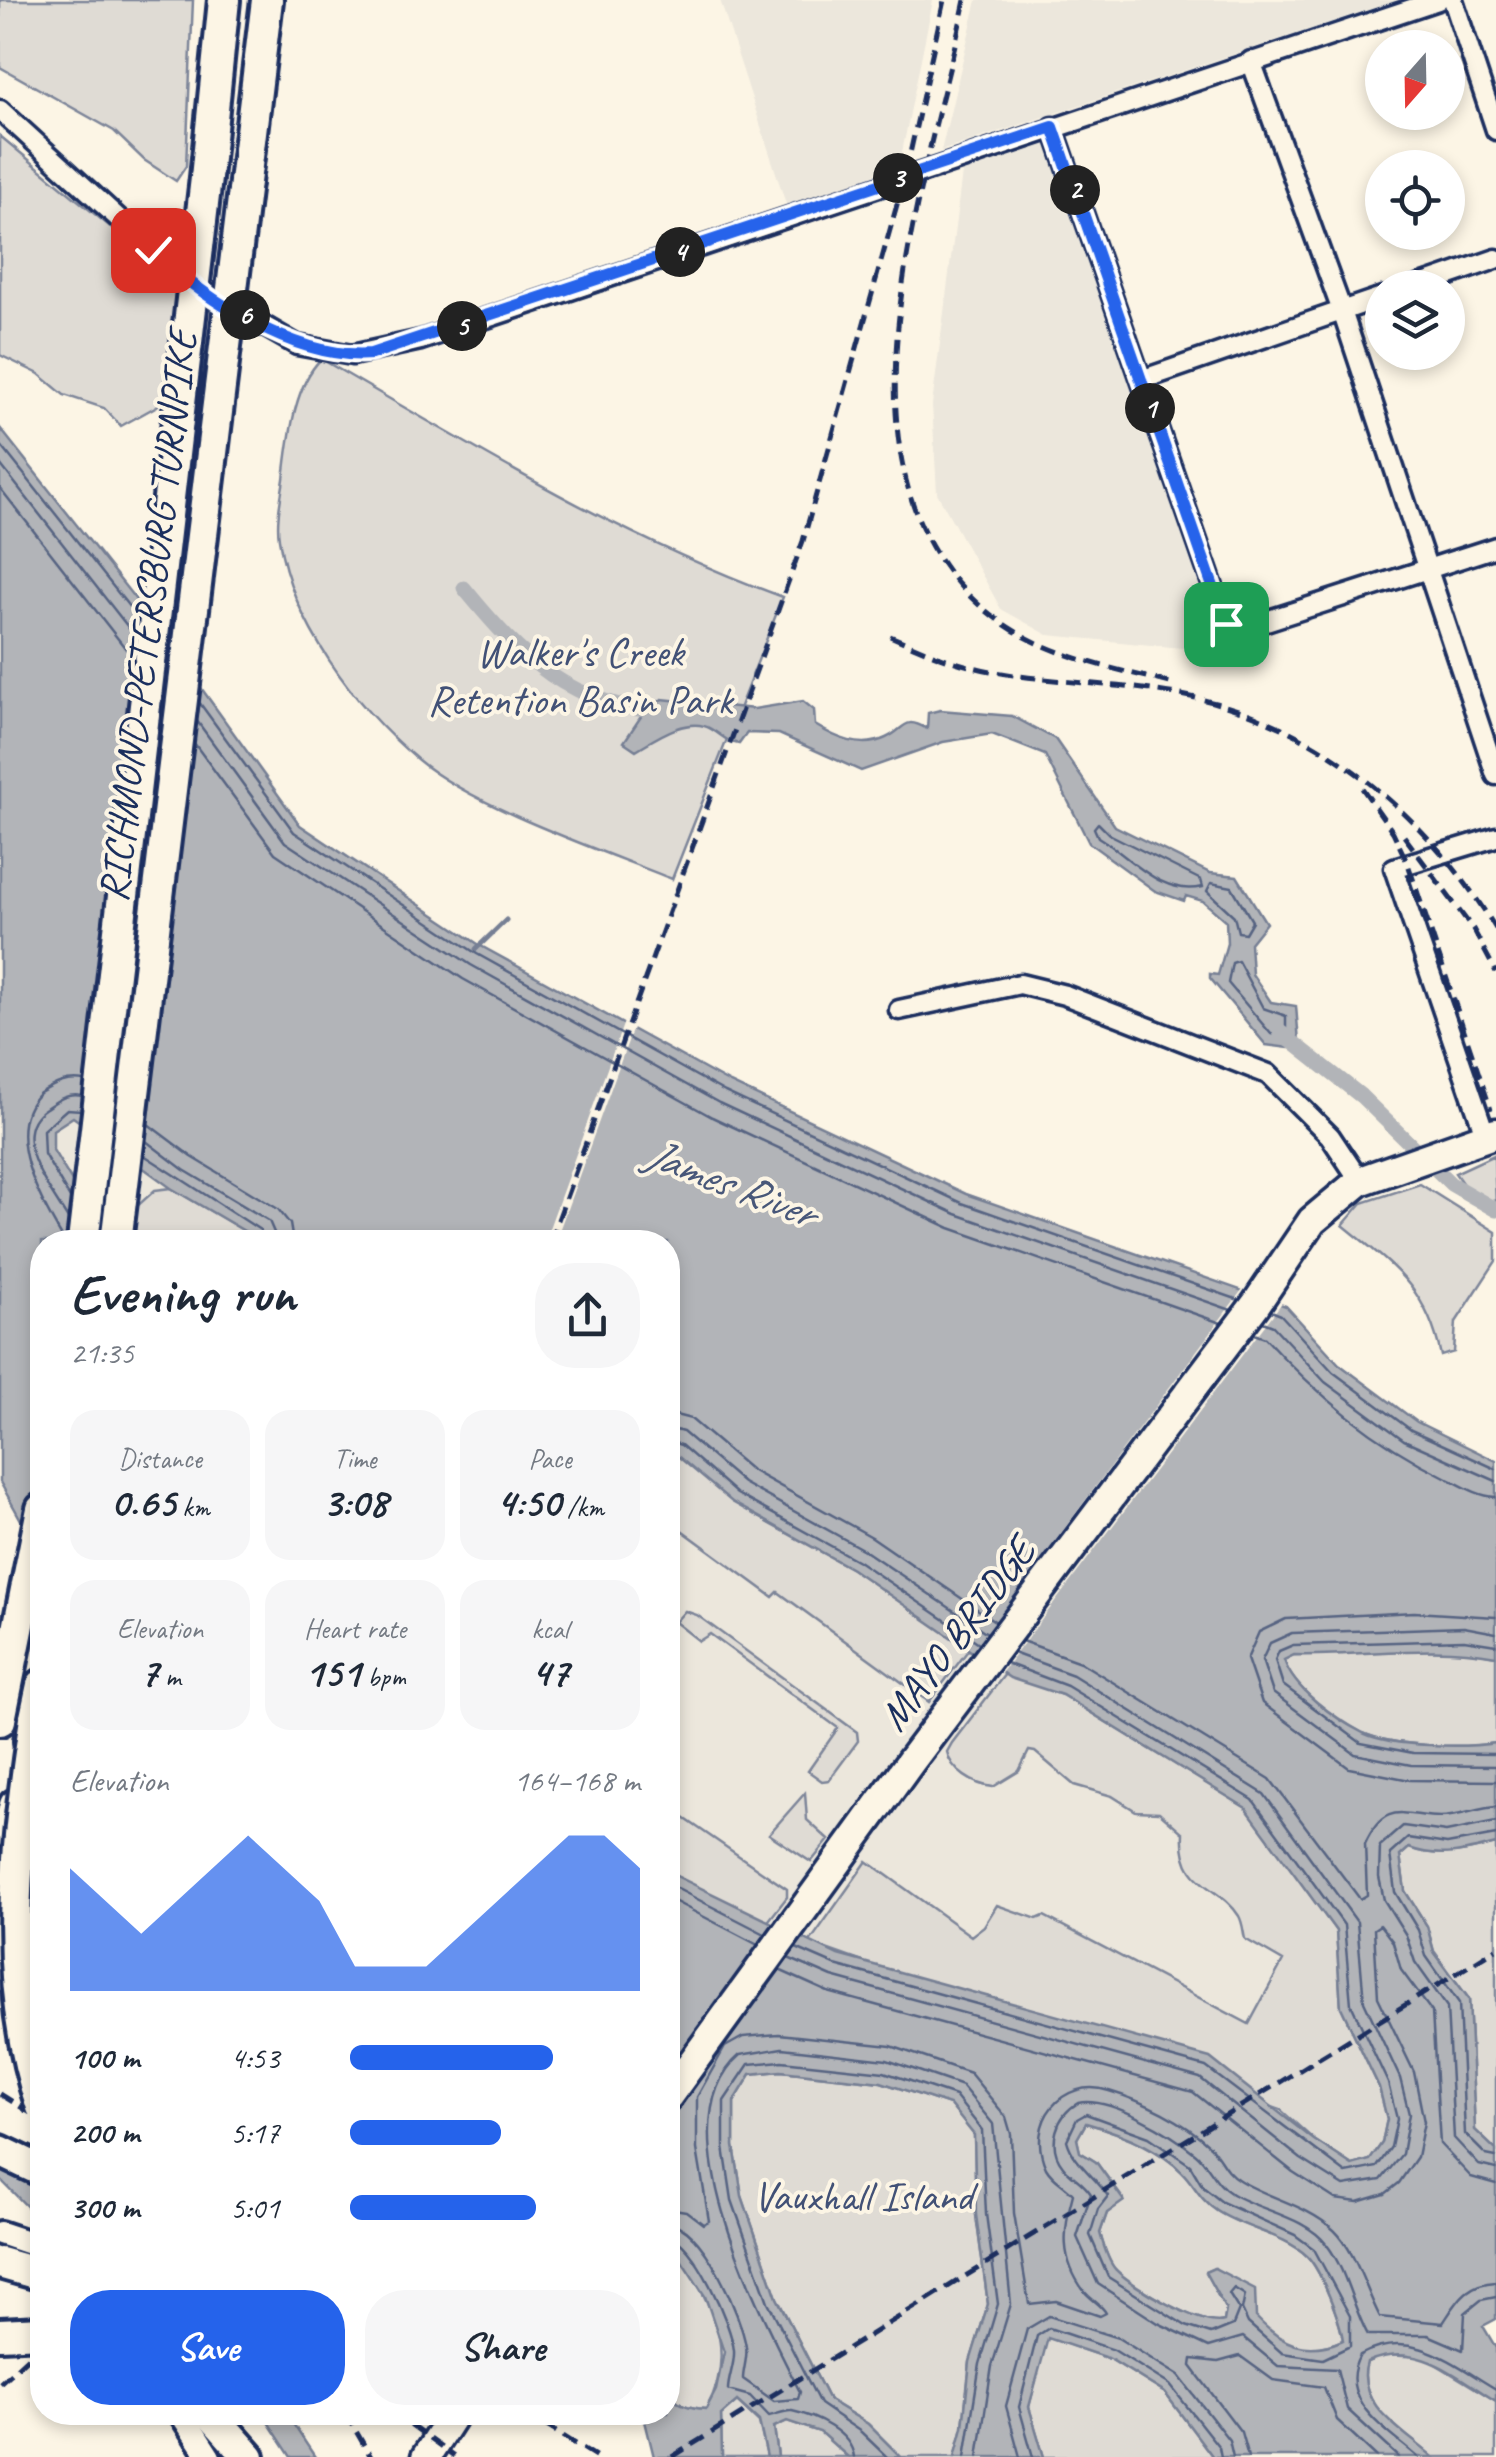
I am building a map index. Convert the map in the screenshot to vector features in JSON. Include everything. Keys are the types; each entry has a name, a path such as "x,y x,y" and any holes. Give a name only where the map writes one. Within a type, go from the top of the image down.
{"highway":[{"name":"RICHMOND-PETERSBURG TURNPIKE","path":"84,1230 224,0"},
{"name":"RICHMOND-PETERSBURG TURNPIKE","path":"117,1230 267,0"},
{"path":"254,104 275,0"},
{"path":"0,1647 30,1552"},
{"path":"0,1720 30,1571"},
{"path":"0,1860 30,1740"},
{"path":"30,1759 16,1868 11,1984 18,2032 30,2070"},
{"path":"0,2151 30,2165"},
{"path":"0,2263 30,2272"},
{"path":"0,2334 30,2333"},
{"path":"222,2425 250,2452"},
{"path":"234,2425 250,2452"}],"main road":[{"name":"MAYO BRIDGE","path":"680,2079 810,1899 1256,1304 1312,1220 1360,1181 1491,1135"},
{"path":"0,2234 30,2243"},
{"path":"188,2425 209,2457"},
{"path":"426,2457 447,2425"}],"street":[{"path":"0,110 188,282 297,345 352,355 420,340 1438,0"},
{"path":"1453,0 1496,130"},
{"path":"1251,61 1342,311 1496,775"},
{"path":"1053,127 1222,619 1233,628 1496,547"},
{"path":"1462,270 1496,258"},
{"path":"1140,380 1365,304"},
{"path":"1491,1135 1394,868 1496,836"},
{"path":"899,1010 1020,984 1066,995 1268,1074 1330,1136 1360,1181"}],"shaded area":[{"path":"720,0 933,0 899,167 787,207"},
{"path":"977,0 1398,0 941,151"},
{"path":"1050,143 1223,652 1048,635 1001,609 937,493 932,405 962,173"},
{"path":"74,1117 171,1188 243,1230 101,1230 53,1150 53,1130"},
{"path":"680,1456 1010,1678 1247,1808 1379,2087 838,1955 680,1878"}],"green space":[{"path":"0,0 193,0 186,166 176,181 144,160 114,131 0,67"},
{"path":"0,136 176,281 169,393 157,406 121,426 104,408 64,395 39,374 0,355"},
{"name":"Walker's Creek Retention Basin Park","path":"321,359 604,518 662,547 783,597 672,879 540,827 442,777 394,739 330,661 297,602 278,532 294,415 304,384"},
{"path":"1494,1155 1496,1204 1467,1190 1455,1173"},
{"path":"1420,1184 1496,1232 1496,1261 1456,1322 1454,1352 1441,1356 1417,1295 1392,1267 1343,1225 1362,1203"},
{"path":"171,1188 243,1230 131,1230 134,1209 155,1190"},
{"path":"680,1457 767,1522 852,1569 969,1649 929,1702 778,1592 773,1597 680,1529"},
{"path":"685,1611 697,1615 857,1732 858,1741 829,1780 822,1781 808,1771 838,1728 710,1634 699,1641 680,1626"},
{"path":"1465,1650 1496,1656 1496,1743 1428,1745 1363,1733 1306,1692 1284,1660 1294,1655"},
{"path":"1005,1674 1062,1695 1247,1808 1336,1931 1341,2007 1379,2087 1387,2119 1382,2143 1370,2160 1352,2165 1314,2140 1281,2110 809,1943 867,1861 971,1936 984,1926 997,1905 1037,1919 1044,1916 1249,2024 1283,1961 1245,1939 1239,1916 1188,1865 1183,1833 1159,1812 1136,1811 1112,1796 1074,1785 1035,1752 1029,1751 1019,1771 993,1787 971,1780 953,1765 947,1752 952,1743"},
{"path":"805,1793 807,1820 829,1840 811,1862 769,1834"},
{"path":"680,1815 787,1889 787,1897 766,1924 680,1878"},
{"path":"1496,1844 1496,2150 1475,2130 1469,1999 1434,1951 1427,1926 1405,1891 1400,1856 1409,1848 1442,1854"},
{"name":"Vauxhall Island","path":"781,2071 881,2082 950,2105 974,2135 976,2215 988,2304 970,2362 963,2427 955,2457 901,2457 868,2424 829,2400 777,2298 742,2196 734,2146 734,2102 751,2074"},
{"path":"1086,2123 1150,2148 1182,2172 1217,2211 1298,2248 1318,2272 1343,2340 1321,2347 1301,2347 1284,2341 1254,2317 1215,2268 1205,2272 1226,2310 1224,2321 1214,2322 1152,2295 1116,2270 1100,2233 1107,2213 1124,2200 1096,2162 1080,2152 1077,2139"},
{"path":"680,2258 715,2321 721,2363 706,2409 680,2403"},
{"path":"1047,2337 1110,2359 1165,2393 1213,2457 1044,2457 1029,2407"},
{"path":"1383,2355 1424,2357 1496,2401 1496,2457 1433,2457 1396,2427 1375,2404 1365,2377 1367,2362"},
{"path":"737,2401 759,2422 767,2457 722,2457 721,2415"},
{"path":"787,2421 820,2432 848,2457 778,2457 774,2427"}],"water":[{"name":"James River","path":"0,428 155,624 300,825 481,946 730,1083 966,1194 1286,1306 1339,1364 1417,1422 1496,1461 1496,1656 1421,1650 1294,1655 1284,1660 1306,1692 1363,1733 1429,1745 1496,1743 1496,1844 1442,1854 1409,1848 1400,1856 1405,1891 1427,1926 1434,1952 1469,1999 1475,2130 1496,2150 1496,2319 1483,2326 1496,2348 1496,2401 1435,2364 1402,2355 1385,2356 1367,2362 1368,2391 1384,2416 1433,2457 1213,2457 1165,2393 1110,2359 1048,2338 1029,2407 1044,2457 955,2457 963,2427 970,2362 988,2304 976,2215 974,2135 950,2105 881,2082 781,2071 751,2074 734,2102 734,2146 742,2196 777,2298 829,2400 868,2424 901,2457 848,2457 820,2432 787,2421 774,2427 778,2457 767,2457 759,2421 737,2401 721,2415 722,2457 654,2457 646,2425 680,2425 680,2403 706,2409 716,2390 724,2352 705,2296 680,2258 680,1878 838,1955 1210,2058 1352,2165 1370,2160 1382,2143 1387,2119 1379,2087 1341,2007 1336,1931 1246,1808 1062,1695 1010,1678 852,1569 732,1502 680,1458 680,1230 243,1230 171,1188 73,1117 53,1130 53,1150 101,1230 30,1230 30,1536 0,1482","holes":["1086,2123 1162,2155 1182,2172 1217,2211 1287,2242 1307,2256 1329,2296 1343,2340 1318,2347 1285,2341 1256,2317 1255,2289 1214,2268 1205,2272 1226,2310 1224,2321 1214,2322 1152,2295 1116,2270 1100,2233 1107,2213 1124,2201 1096,2162 1080,2152 1077,2139"]},
{"path":"662,699 754,709 803,701 814,710 815,725 858,743 886,738 909,723 927,729 928,713 940,710 1012,716 1055,739 1115,826 1210,873 1237,876 1266,923 1250,943 1252,974 1271,1002 1296,1006 1299,1042 1289,1048 1266,1045 1210,978 1210,974 1218,975 1227,943 1226,921 1203,901 1186,896 1184,901 1155,891 1089,843 1045,755 992,734 943,742 861,771 779,734 747,733 739,744 702,725 693,725 673,730 636,750 624,742 642,715"},
{"path":"0,2135 30,2179 30,2210 0,2179"},
{"path":"270,2425 294,2425 315,2457 291,2457"}],"pier":[{"path":"625,1019 634,1025 559,1230 548,1230"},
{"path":"1245,1286 1284,1300 999,1676 970,1655"},
{"path":"774,1922 805,1935 680,2105 680,2050"}],"waterway":[{"path":"464,588 507,637 551,675 603,701 667,712"},
{"path":"476,949 506,920"},
{"path":"1280,1032 1361,1096 1451,1184 1496,1210"}],"railway":[{"path":"554,1230 803,541 905,176 944,0"},
{"path":"965,0 927,158 897,336 897,423 913,504 950,574 1013,630 1070,656 1170,683"},
{"path":"890,636 939,656 997,672 1196,698 1287,731 1330,755 1405,815 1439,850 1496,929"},
{"path":"1362,788 1393,832 1408,864 1491,1110"},
{"path":"1404,836 1473,929 1496,972"},
{"path":"672,2457 1496,1949"},
{"path":"0,1953 30,1990"},
{"path":"0,2094 30,2113"},
{"path":"0,2383 30,2355"},
{"path":"353,2425 371,2457"},
{"path":"410,2425 454,2457"},
{"path":"545,2425 597,2457"}],"route":[{"path":"153,250 188,282 297,345 334,354 371,354 1053,127 1226,624"}]}
